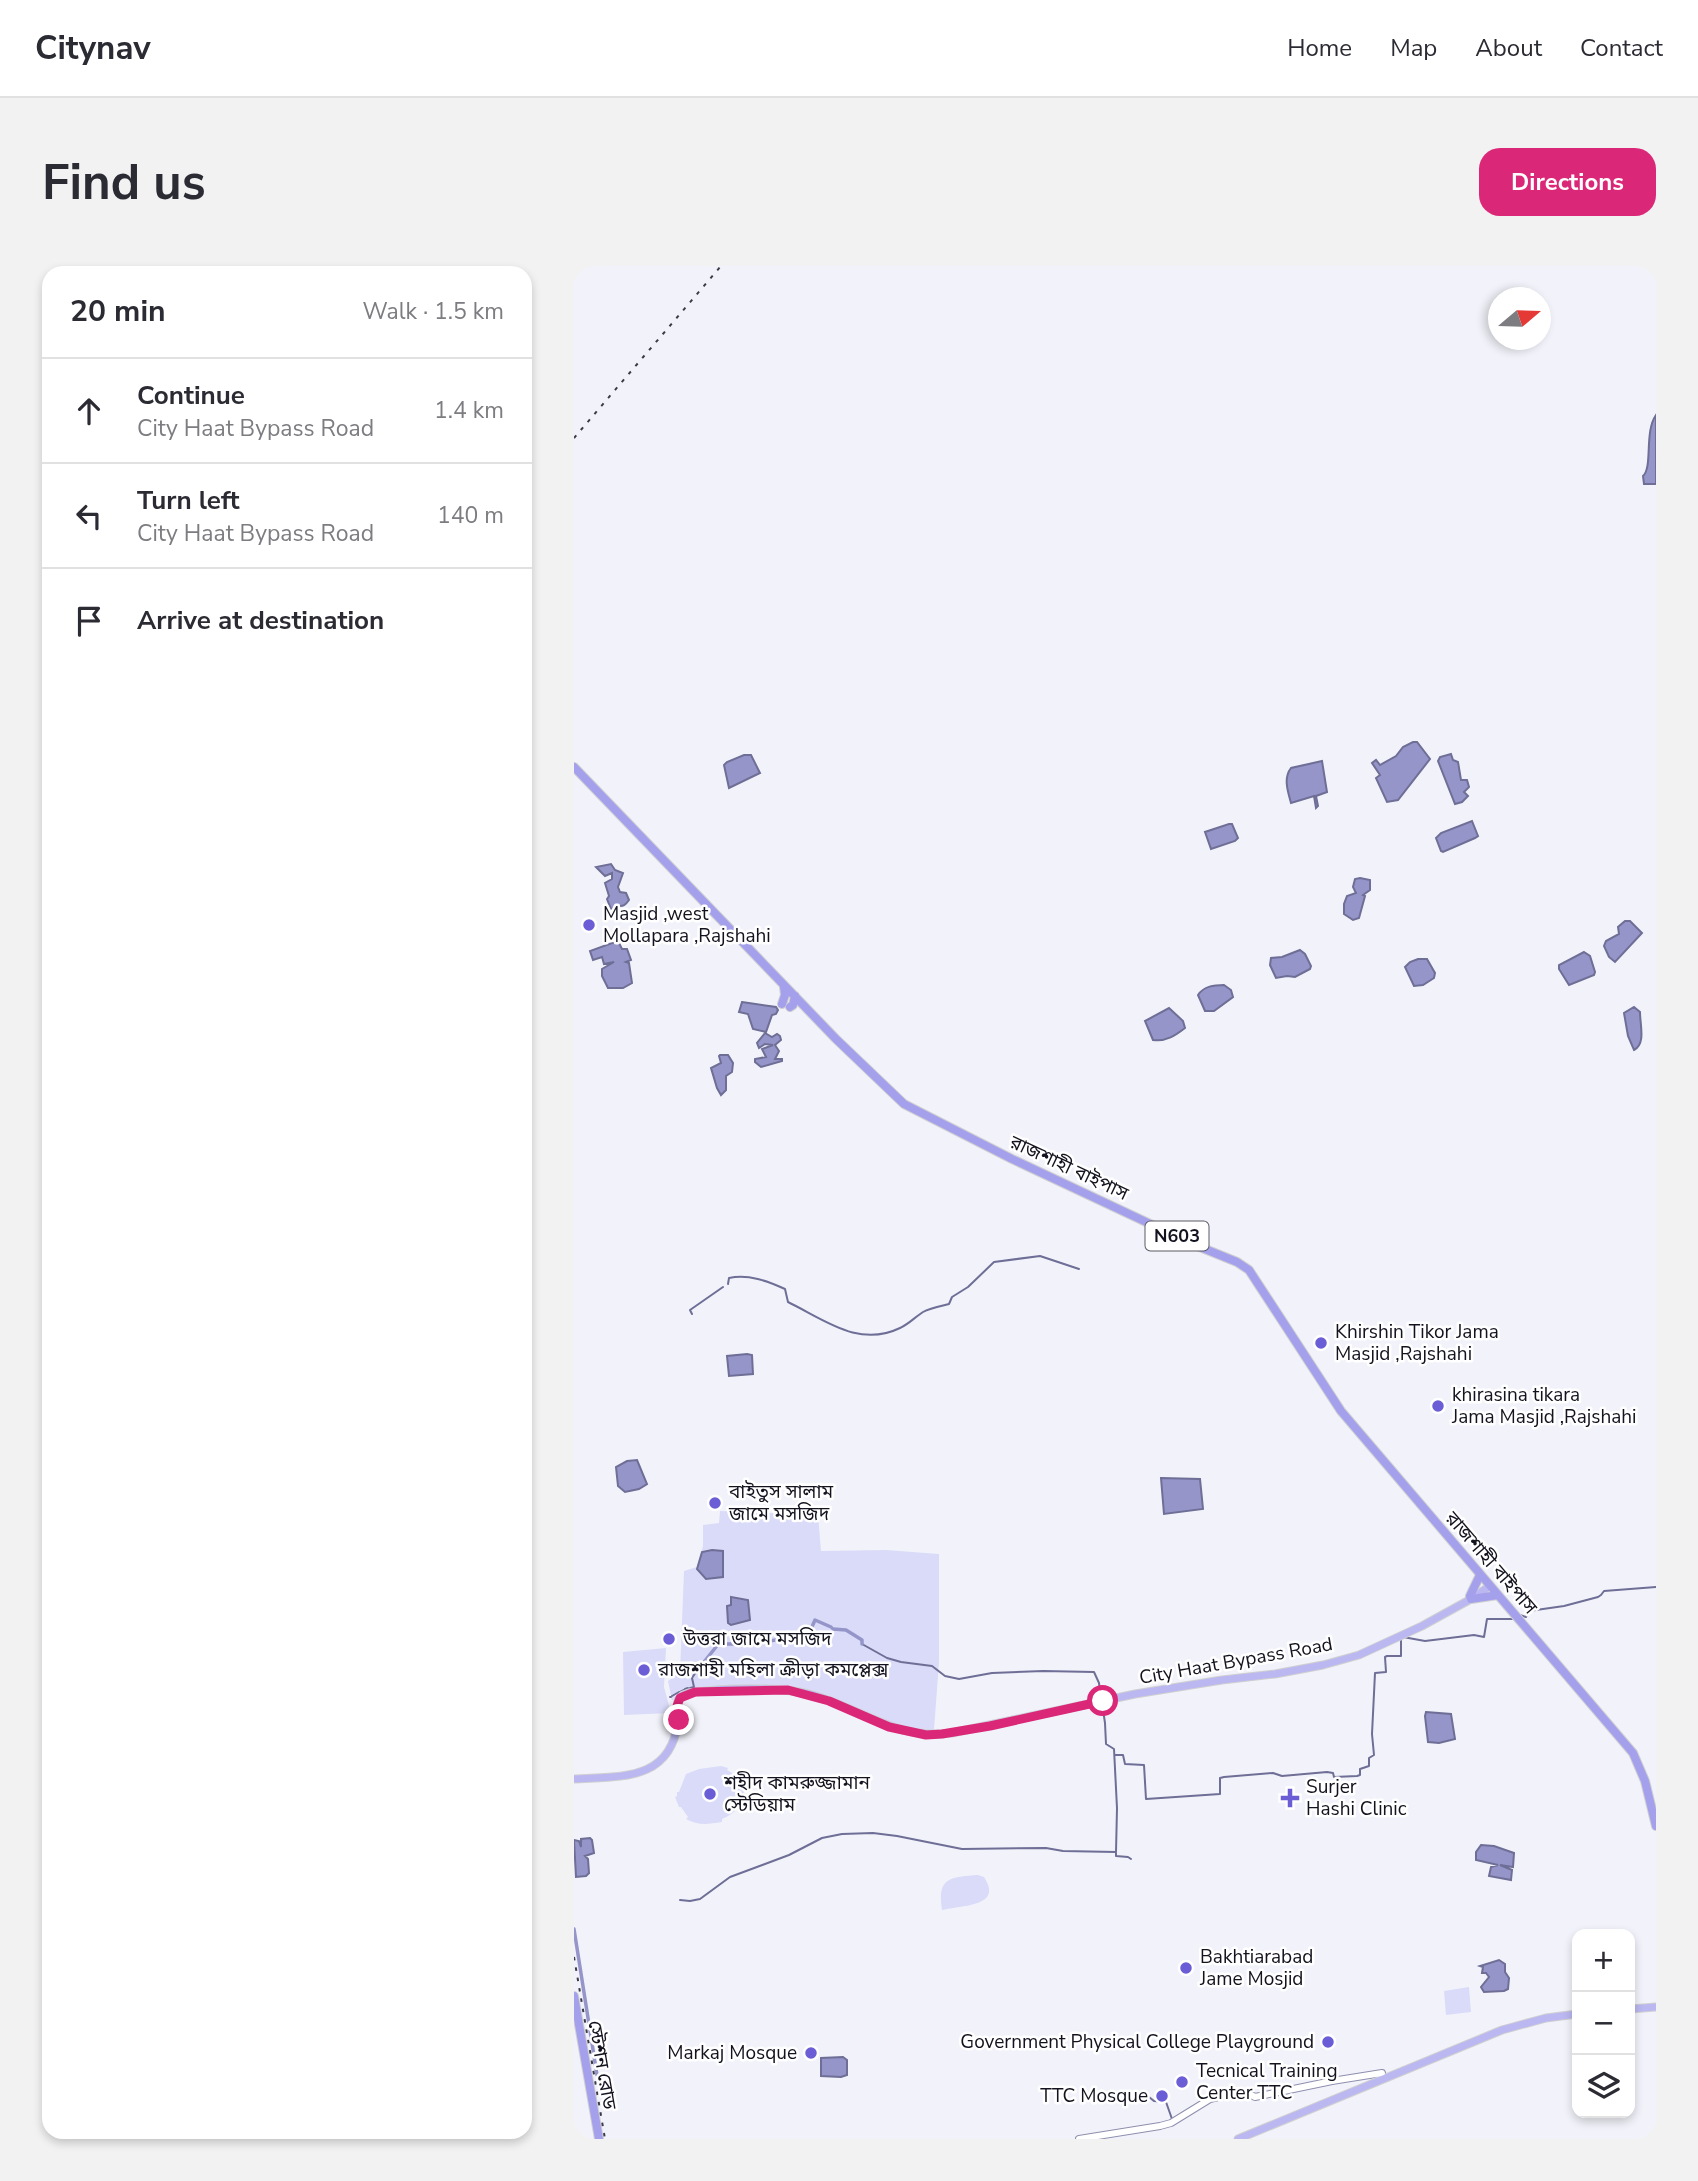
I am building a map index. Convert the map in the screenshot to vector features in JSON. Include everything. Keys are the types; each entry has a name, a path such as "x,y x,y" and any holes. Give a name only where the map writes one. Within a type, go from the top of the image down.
{"highway":[{"name":"রাজশাহী বাইপাস","path":"574,767 782,983 897,1098 915,1112 1195,1245 1237,1262 1249,1270 1341,1411 1633,1753 1645,1781 1656,1826"},
{"path":"782,983 786,1006 794,1004 795,996"},
{"path":"1480,1575 1471,1597 1498,1595"},
{"name":"স্টেশন রোড","path":"574,1996 597,2139"},
{"name":"স্টেশন রোড","path":"574,2013 597,2139"}],"main road":[{"name":"City Haat Bypass Road","path":"574,1777 641,1772 653,1768 663,1759 674,1736 679,1720 678,1700 689,1693 788,1690 829,1701 889,1727 917,1734 942,1734 1135,1694 1323,1665 1359,1655 1422,1626 1488,1585"},
{"path":"1635,2010 1656,2008"},
{"path":"1246,2139 1380,2084 1489,2035 1525,2023 1572,2016"},
{"path":"1238,2139 1388,2075 1448,2053"},
{"path":"1079,2139 1171,2123 1216,2098 1251,2095 1255,2098 1332,2081 1388,2075"},
{"path":"1095,2139 1160,2128 1216,2098"}],"shaded area":[{"path":"720,1511 818,1515 821,1551 886,1550 939,1554 939,1662 934,1730 899,1727 829,1698 790,1687 697,1688 676,1694 672,1701 668,1681 680,1672 684,1571 697,1567 703,1546 703,1525 719,1523"},
{"name":"রাজশাহী মহিলা ক্রীড়া কমপ্লেক্স","path":"666,1648 664,1687 671,1713 624,1715 623,1652"},
{"name":"শহীদ কামরুজ্জামান স্টেডিয়াম","path":"721,1766 728,1768 741,1782 744,1796 741,1803 722,1819 722,1822 699,1824 686,1819 688,1817 675,1797 686,1774"},
{"path":"978,1875 984,1877 989,1887 989,1894 985,1899 978,1903 942,1910 941,1891 947,1881"},
{"path":"1469,1987 1471,2012 1446,2015 1444,1991"}],"water":[{"path":"1656,415 1656,484 1644,484 1650,430"},
{"path":"1413,742 1417,742 1430,759 1398,800 1387,802 1376,778 1380,775 1372,763 1376,760 1380,765"},
{"path":"1451,754 1453,760 1458,762 1461,780 1467,780 1469,787 1464,792 1468,796 1455,804 1438,761 1440,757"},
{"path":"744,755 751,755 760,773 729,788 724,765"},
{"path":"1322,761 1327,792 1316,796 1318,806 1316,808 1314,796 1291,803 1287,781 1291,768"},
{"path":"1472,821 1478,836 1441,851 1436,838 1441,833"},
{"path":"1232,824 1238,838 1211,849 1205,832"},
{"path":"611,864 615,870 623,873 618,887 620,892 626,893 629,900 625,905 611,909 605,883 612,879 612,873 605,876 596,867"},
{"path":"1355,879 1370,880 1370,890 1363,895 1365,896 1359,918 1353,920 1344,914 1344,904 1347,896 1356,893 1353,887"},
{"path":"1625,921 1630,921 1642,933 1615,962 1609,957 1604,946 1606,941 1619,934 1618,927"},
{"path":"619,943 622,949 627,949 631,960 626,962 629,963 632,983 623,988 608,988 602,976 602,969 614,962 604,964 602,957 593,960 590,951"},
{"path":"1300,950 1305,954 1310,969 1295,977 1276,978 1270,965 1271,958"},
{"path":"1584,952 1590,956 1594,975 1569,985 1559,965"},
{"path":"1418,959 1427,959 1435,973 1434,978 1423,985 1414,986 1405,967"},
{"path":"1224,985 1231,990 1233,997 1214,1011 1205,1011 1198,995 1200,992 1206,988"},
{"path":"742,1002 776,1007 778,1010 772,1015 766,1032 753,1029 748,1014 739,1012"},
{"path":"1634,1007 1640,1012 1641,1034 1640,1043 1634,1050 1628,1036 1624,1013"},
{"path":"1169,1008 1183,1021 1185,1028 1166,1039 1153,1040 1145,1021"},
{"path":"765,1033 772,1037 777,1034 780,1036 781,1040 775,1045 779,1051 775,1059 782,1061 761,1067 755,1059 766,1057 762,1049 773,1045 765,1044 759,1048 757,1043"},
{"path":"720,1055 728,1055 733,1063 732,1072 726,1076 726,1090 721,1095 711,1068 721,1063"},
{"path":"752,1355 753,1374 729,1376 727,1356"},
{"path":"637,1460 647,1484 625,1492 618,1486 616,1467 627,1461"},
{"path":"1161,1478 1200,1479 1203,1509 1164,1514"},
{"path":"723,1551 723,1577 706,1579 697,1569 702,1552"},
{"path":"731,1597 748,1600 750,1620 731,1625 728,1623 727,1606 731,1605"},
{"path":"1426,1712 1451,1714 1455,1739 1439,1743 1428,1742"},
{"path":"590,1838 594,1853 585,1856 588,1859 589,1873 576,1877 574,1840 579,1841 581,1847 581,1839"},
{"path":"1481,1845 1514,1853 1513,1867 1500,1865 1512,1870 1511,1880 1489,1876 1491,1867 1498,1865 1476,1860 1476,1852"},
{"path":"1499,1960 1505,1964 1505,1972 1509,1978 1508,1989 1484,1992 1481,1987 1489,1977 1482,1973 1483,1967 1480,1966"},
{"path":"843,2057 847,2060 847,2075 821,2076 821,2058"}],"waterway":[{"path":"728,1284 729,1278 736,1277 771,1283 785,1289 788,1302 842,1329 870,1335 900,1328 926,1311 949,1304 952,1297 968,1287 994,1262 1040,1256 1079,1269"},
{"path":"692,1314 690,1310 723,1287"},
{"path":"1520,1615 1526,1617 1529,1611 1598,1597 1604,1591 1656,1587"},
{"path":"1115,1755 1123,1755 1125,1764 1144,1765 1146,1799 1220,1794 1220,1778 1224,1777 1327,1772 1333,1773 1334,1777 1360,1775 1360,1769 1369,1766 1369,1758 1374,1755 1372,1734 1375,1673 1386,1672 1385,1657 1401,1656 1401,1639 1403,1637 1425,1641 1474,1635 1484,1637 1487,1619 1513,1619"},
{"path":"755,1643 807,1638 815,1620 831,1627"},
{"path":"833,1629 846,1630 862,1640 862,1644"},
{"path":"717,1644 753,1644"},
{"path":"862,1644 887,1658 932,1666 945,1676 959,1679 992,1673 1094,1672 1101,1698"},
{"path":"696,1672 716,1647"},
{"path":"690,1688 694,1687 692,1678 696,1672"},
{"path":"680,1692 684,1690"},
{"path":"672,1696 679,1692"},
{"path":"680,1900 700,1899 730,1877 789,1855 822,1838 842,1834 873,1833 962,1849 1046,1848 1116,1852 1114,1749 1106,1744 1102,1703"},
{"path":"1116,1853 1116,1856 1131,1859"},
{"path":"574,1929 597,2075"},
{"path":"1149,2097 1154,2101 1166,2102 1172,2119"}],"railway":[{"path":"574,438 721,266"},
{"path":"574,1957 605,2139"}],"place":[{"name":"Masjid ,west Mollapara ,Rajshahi","path":"589,925"},
{"name":"Khirshin Tikor Jama Masjid ,Rajshahi","path":"1321,1343"},
{"name":"khirasina tikara Jama Masjid ,Rajshahi","path":"1438,1406"},
{"name":"বাইতুস সালাম জামে মসজিদ","path":"715,1503"},
{"name":"উত্তরা জামে মসজিদ","path":"669,1639"},
{"name":"রাজশাহী মহিলা ক্রীড়া কমপ্লেক্স","path":"644,1670"},
{"name":"শহীদ কামরুজ্জামান স্টেডিয়াম","path":"710,1794"},
{"name":"Surjer Hashi Clinic","path":"1290,1798"},
{"name":"Bakhtiarabad Jame Mosjid","path":"1186,1968"},
{"name":"Government Physical College Playground","path":"1328,2042"},
{"name":"Markaj Mosque","path":"811,2053"},
{"name":"Tecnical Training Center TTC","path":"1182,2082"},
{"name":"TTC Mosque","path":"1162,2096"}],"route":[{"path":"679,1720 678,1700 683,1695 695,1692 779,1689 798,1692 829,1701 889,1727 926,1735 990,1726 1103,1701"}]}
